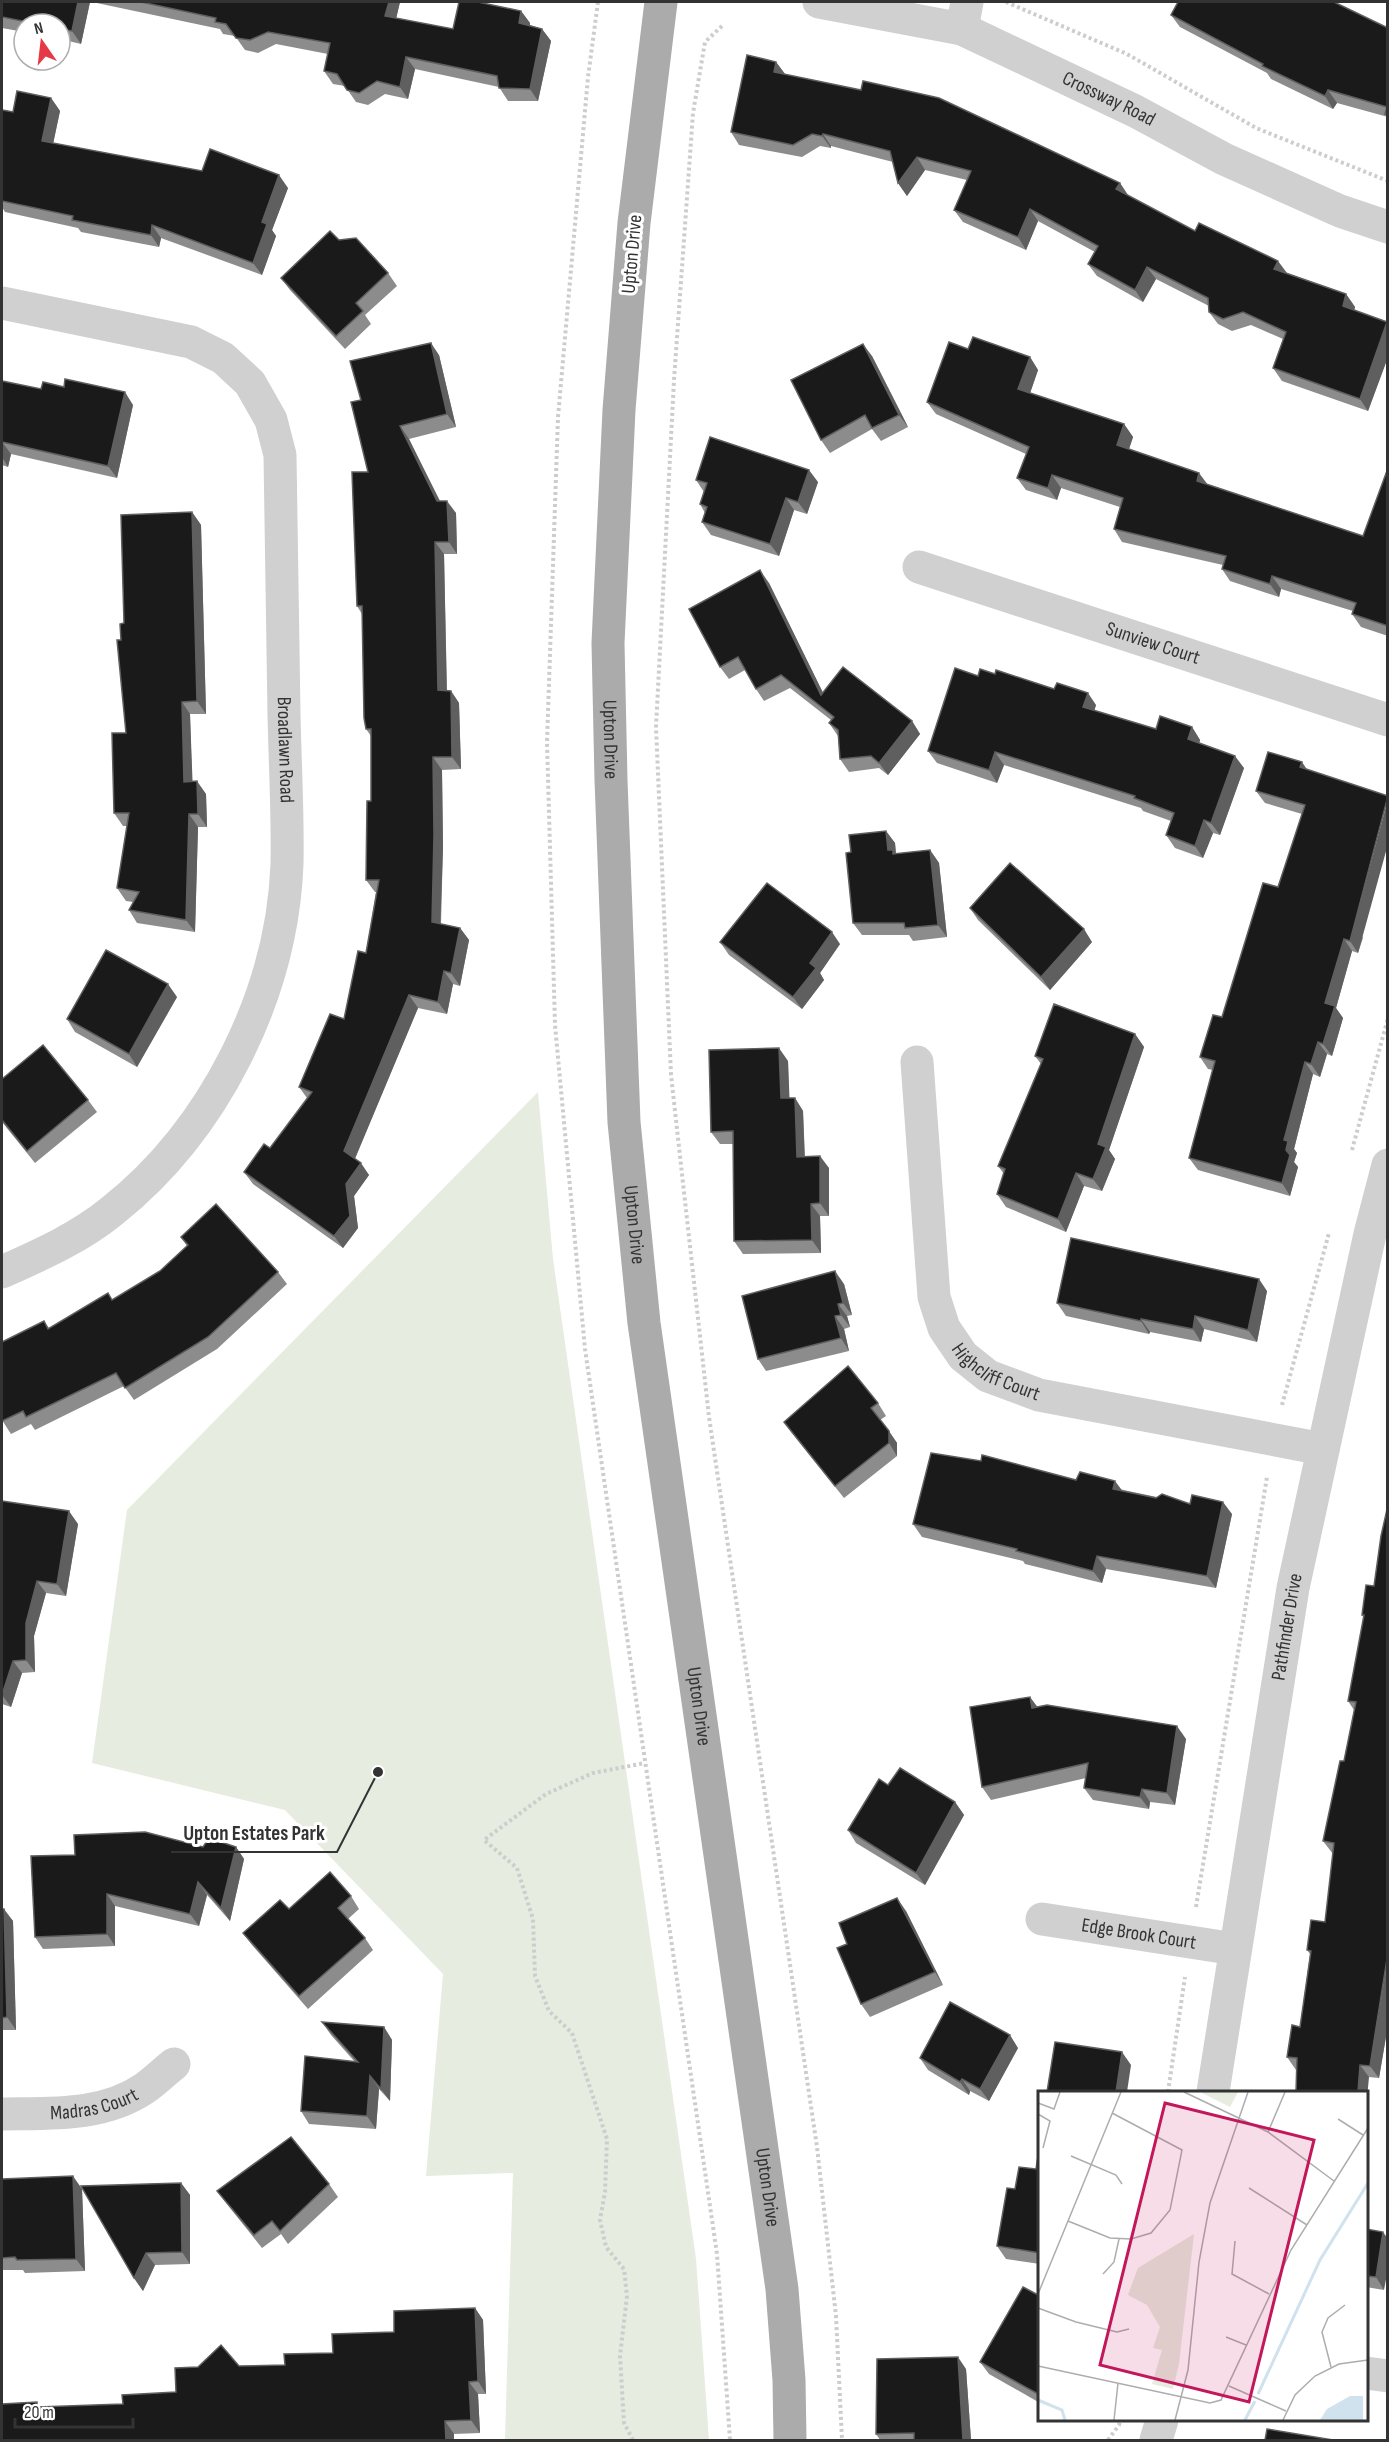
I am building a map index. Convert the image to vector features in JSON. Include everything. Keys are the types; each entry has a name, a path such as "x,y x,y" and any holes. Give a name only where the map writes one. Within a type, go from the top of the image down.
{"main road":[{"name":"Upton Drive","path":"661,2 630,270 619,410 608,643 610,780 624,1122 644,1323 782,2289 789,2380 790,2440"}],"street":[{"name":"Crossway Road","path":"819,2 964,15 1224,159 1340,211 1388,227"},
{"name":"Broadlawn Road","path":"2,303 191,342 223,358 250,383 272,420 280,455 287,865 278,934 264,987 238,1050 198,1120 158,1169 111,1212 59,1246 2,1272"},
{"name":"Sunview Court","path":"919,567 1388,720"},
{"name":"Highcliff Court","path":"917,1062 934,1298 944,1328 963,1356 988,1376 1039,1395 1323,1449"},
{"name":"Pathfinder Drive","path":"1213,2091 1293,1588 1388,1165"},
{"name":"Edge Brook Court","path":"1042,1919 1235,1949"},
{"name":"Madras Court","path":"2,2114 80,2112 117,2103 144,2088 174,2064"},
{"path":"1368,2373 1388,2376"},
{"path":"1156,2440 1162,2421"}],"path":[{"path":"1006,2 1127,54 1256,128 1388,181"},
{"path":"722,26 705,42 693,113 674,380 656,727 671,1075 709,1418 817,2147 836,2316 842,2440"},
{"path":"633,2440 624,2423 620,2356 627,2296 624,2269 606,2247 600,2220 605,2192 607,2139 572,2033 549,2012 535,1976 533,1919 517,1868 484,1840 546,1794 593,1773 645,1763"},
{"path":"1108,2440 1120,2421"}],"shaded area":[{"path":"538,1092 553,1259 696,2259 709,2440 505,2440 513,2173 426,2176 443,1974 285,1810 92,1763 127,1510"}],"building":[{"path":"2,2 78,2 72,31 72,12 12,12 12,19 2,17"},
{"path":"141,2 389,2 385,16 453,29 459,2 478,2 521,11 519,23 542,29 530,89 499,88 497,76 406,57 400,87 377,81 359,93 347,90 337,74 324,71 330,43 268,32 250,40 236,38 226,24 215,22 216,18"},
{"path":"1178,2 1334,2 1388,28 1388,114 1385,114 1387,107 1328,90 1325,96 1262,66 1263,64 1171,15"},
{"path":"747,55 776,62 774,72 861,90 863,81 939,98 1120,183 1116,189 1195,231 1199,223 1278,261 1274,269 1346,294 1343,306 1387,322 1360,399 1273,368 1286,332 1243,312 1223,319 1209,312 1208,298 1147,267 1135,290 1088,264 1098,246 1030,209 1018,237 954,210 971,171 917,157 898,183 890,151 823,134 822,136 812,134 793,145 731,132"},
{"path":"17,91 51,98 42,141 202,171 210,149 279,175 262,222 267,224 253,263 152,225 151,235 72,220 73,216 2,201 2,110 13,112"},
{"path":"330,231 339,240 356,238 388,273 356,303 363,311 336,336 281,278"},
{"path":"973,337 1030,357 1018,389 1124,424 1117,445 1199,473 1197,481 1363,536 1388,468 1388,626 1352,614 1356,603 1272,576 1270,584 1222,569 1226,556 1114,529 1123,498 1052,475 1048,488 1017,478 1029,447 927,402 949,342 968,349"},
{"path":"431,343 447,414 400,426 437,501 447,501 449,542 435,542 438,690 451,691 452,757 433,757 432,922 460,928 451,973 444,971 438,1002 409,995 344,1151 361,1163 346,1184 350,1216 334,1236 244,1172 264,1144 270,1148 312,1092 299,1087 330,1014 344,1019 358,951 366,953 379,880 366,880 367,801 371,801 371,729 366,729 364,718 362,606 357,606 352,472 368,472 351,402 361,400 350,361"},
{"path":"863,344 899,415 872,428 865,415 821,440 791,380"},
{"path":"65,379 125,392 108,466 2,442 2,381 41,389 43,382 64,387"},
{"path":"710,437 809,470 798,502 786,498 770,544 702,522 707,507 700,504 707,483 696,480"},
{"path":"192,512 197,701 182,702 184,782 197,781 198,814 189,814 186,920 129,910 139,892 117,888 129,813 114,813 112,733 126,733 117,640 121,640 120,624 124,623 121,515"},
{"path":"760,570 821,695 843,667 912,721 879,763 871,756 840,759 838,730 829,723 834,717 781,675 756,689 738,657 720,667 689,609"},
{"path":"955,668 978,676 980,669 995,674 996,670 1054,689 1057,683 1088,693 1083,707 1156,729 1160,716 1192,727 1188,739 1235,756 1211,823 1204,820 1195,846 1166,835 1174,813 1134,798 1135,796 995,752 989,770 928,751"},
{"path":"1268,752 1302,762 1300,767 1388,796 1350,941 1344,939 1325,1003 1335,1006 1323,1044 1318,1042 1311,1064 1305,1062 1284,1140 1288,1141 1286,1150 1290,1155 1282,1183 1189,1158 1215,1061 1200,1057 1213,1015 1222,1017 1263,883 1278,887 1305,805 1256,791"},
{"path":"886,831 888,850 893,850 893,854 930,850 938,925 905,928 904,923 853,923 846,853 851,852 849,835"},
{"path":"1010,863 1084,929 1041,977 970,908"},
{"path":"767,883 832,932 810,963 816,968 793,997 720,942"},
{"path":"106,950 168,984 129,1054 67,1019"},
{"path":"1054,1004 1135,1034 1098,1144 1106,1147 1093,1179 1076,1173 1058,1219 997,1194 1005,1169 998,1166 1043,1059 1035,1056"},
{"path":"43,1045 88,1100 27,1151 2,1120 2,1079"},
{"path":"779,1048 781,1098 795,1098 797,1157 820,1156 820,1203 811,1204 812,1240 734,1241 733,1131 711,1132 709,1050"},
{"path":"216,1204 278,1272 208,1337 125,1388 116,1373 26,1417 23,1411 2,1421 2,1342 44,1321 48,1329 108,1293 112,1300 160,1271 188,1245 181,1237"},
{"path":"1071,1238 1259,1279 1248,1330 1195,1316 1193,1329 1141,1319 1141,1321 1057,1303"},
{"path":"835,1271 843,1303 838,1304 841,1315 835,1316 841,1338 758,1359 742,1296"},
{"path":"848,1366 878,1403 871,1408 889,1431 889,1443 835,1486 784,1422"},
{"path":"931,1453 981,1461 982,1455 1076,1480 1080,1472 1115,1481 1113,1489 1156,1498 1162,1494 1190,1504 1192,1495 1223,1502 1207,1576 1097,1556 1093,1571 1016,1551 1017,1549 913,1524"},
{"path":"2,1501 69,1511 57,1584 37,1581 26,1623 26,1660 13,1661 2,1695"},
{"path":"1388,1505 1387,1959 1370,2066 1360,2065 1358,2091 1296,2091 1297,2058 1287,2057 1292,2025 1300,2027 1311,1951 1307,1950 1311,1920 1325,1922 1334,1843 1323,1841 1340,1761 1344,1761 1356,1702 1348,1701 1364,1615 1362,1615 1366,1585 1374,1586"},
{"path":"1030,1697 1032,1708 1047,1705 1177,1726 1167,1793 1142,1789 1140,1797 1084,1788 1088,1763 982,1787 970,1707"},
{"path":"900,1768 955,1802 916,1873 848,1830 879,1779 888,1785"},
{"path":"145,1832 203,1847 209,1838 236,1847 221,1908 198,1882 190,1914 107,1894 107,1934 35,1937 31,1856 75,1855 74,1835"},
{"path":"330,1872 351,1896 338,1908 365,1938 299,1996 243,1933 280,1900 289,1909"},
{"path":"897,1898 935,1972 861,2004 837,1948 847,1944 839,1923"},
{"path":"2,1909 4,1909 7,2017 2,2018"},
{"path":"950,2002 1010,2035 980,2089 962,2079 960,2082 920,2058"},
{"path":"322,2022 384,2027 381,2089 370,2076 367,2116 301,2111 305,2056 358,2062"},
{"path":"1055,2042 1122,2052 1116,2091 1047,2091"},
{"path":"291,2137 329,2184 280,2231 272,2221 254,2235 217,2191"},
{"path":"1038,2156 1038,2253 997,2246 1007,2188 1015,2189 1019,2167 1036,2169"},
{"path":"73,2176 76,2259 2,2258 2,2179"},
{"path":"181,2183 182,2252 146,2253 134,2278 81,2186"},
{"path":"1368,2229 1383,2232 1376,2277 1368,2276"},
{"path":"1023,2287 1038,2295 1038,2394 980,2362"},
{"path":"475,2308 478,2381 469,2382 471,2420 445,2421 446,2440 2,2440 2,2404 37,2402 37,2407 123,2404 122,2395 176,2392 175,2368 198,2367 221,2345 239,2366 285,2365 284,2354 333,2353 332,2334 394,2332 394,2311"},
{"path":"958,2357 963,2440 914,2440 914,2433 876,2434 877,2359"},
{"path":"1267,2429 1333,2440 1265,2440"}],"place":[{"name":"Upton Estates Park","path":"378,1772"}]}
